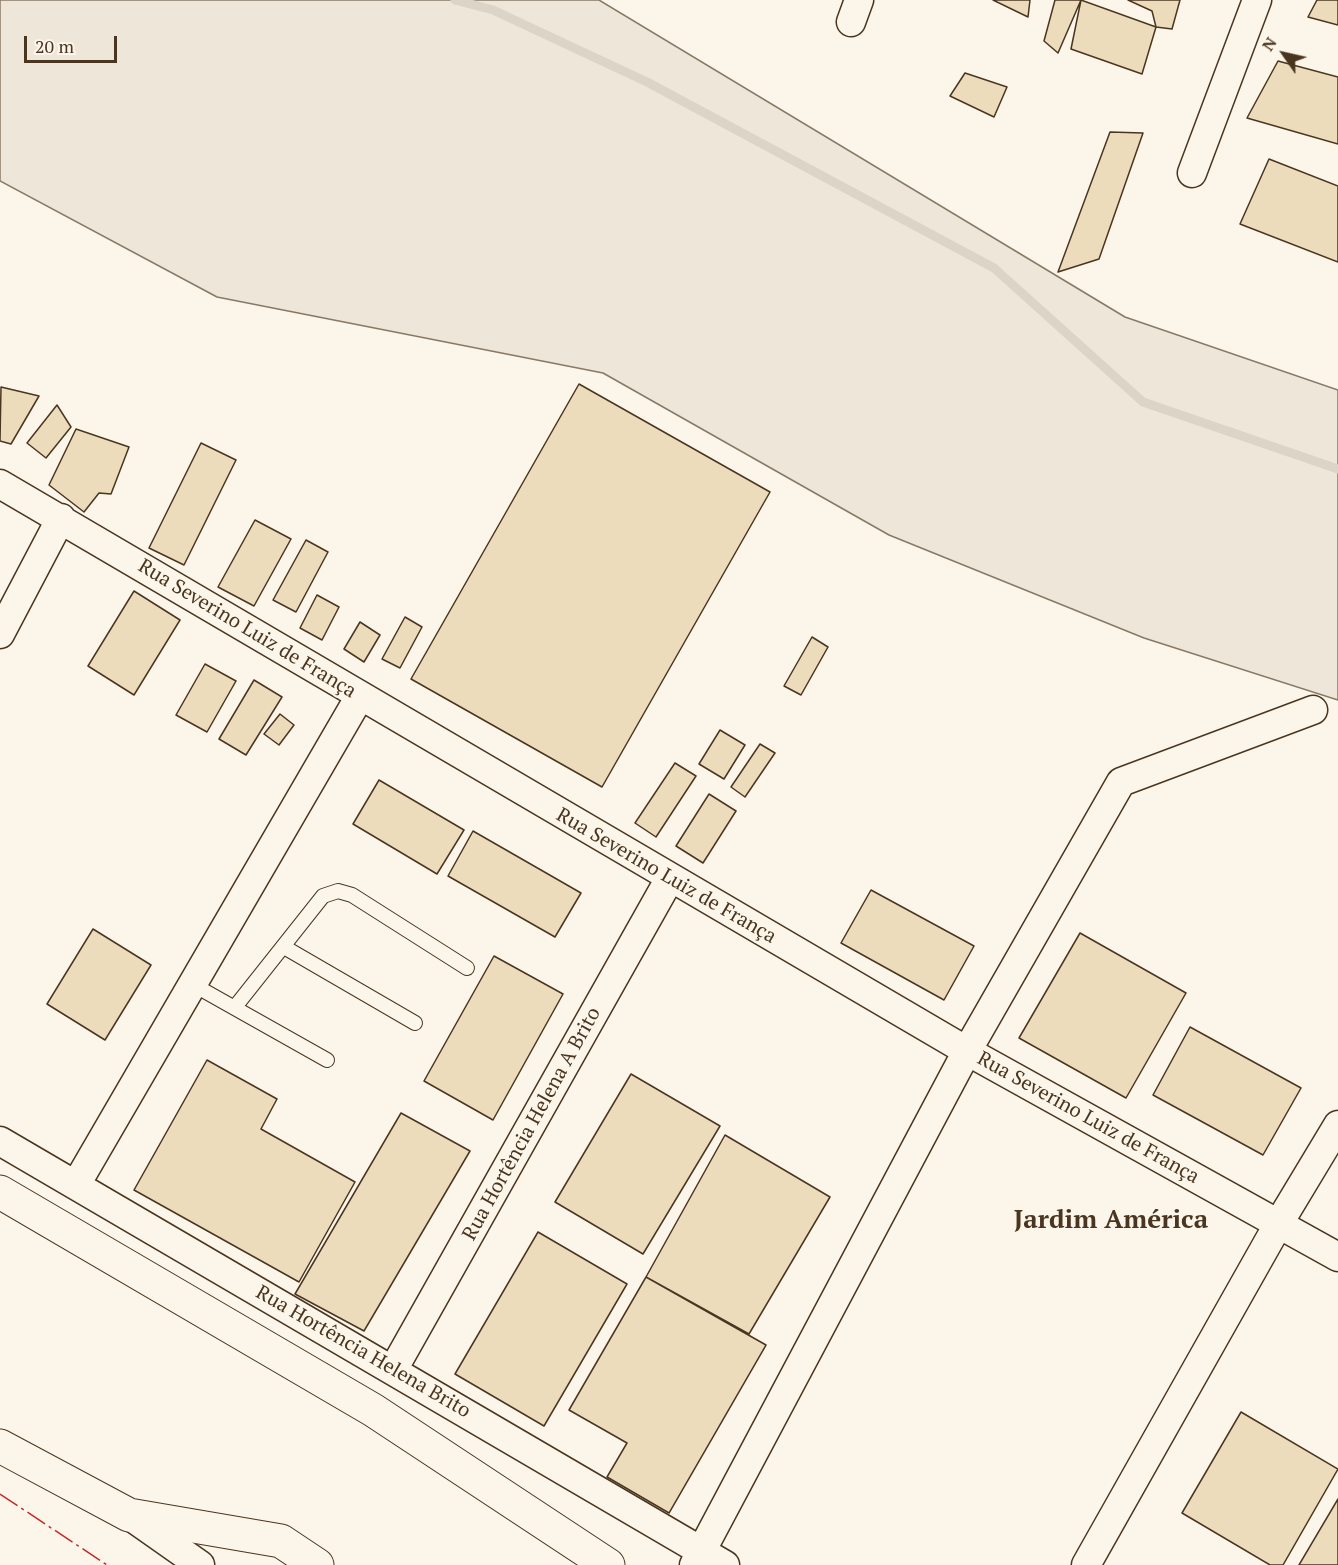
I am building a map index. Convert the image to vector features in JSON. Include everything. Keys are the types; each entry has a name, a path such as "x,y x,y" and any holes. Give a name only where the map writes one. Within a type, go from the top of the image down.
{"highway":[{"path":"0,1191 373,1410 608,1565"},
{"path":"0,1446 129,1515 281,1541 317,1565"}],"street":[{"path":"1192,173 1257,0"},
{"name":"Rua Severino Luiz de França","path":"0,484 62,518 360,696 966,1051 1338,1257"},
{"path":"0,634 62,518"},
{"path":"77,1183 360,696"},
{"path":"707,1560 966,1051 1121,782 1313,710"},
{"name":"Rua Hortência Helena A Brito","path":"393,1370 670,878"},
{"path":"1086,1565 1279,1223 1338,1125"},
{"name":"Rua Hortência Helena Brito","path":"0,1141 77,1183 393,1370 707,1560"},
{"path":"129,1515 200,1565"}],"lane":[{"path":"235,1007 323,896 338,891 352,895 467,968"},
{"path":"284,947 415,1023"},
{"path":"192,984 327,1060"}],"shaded area":[{"path":"0,0 599,0 1125,317 1338,390 1338,700 1144,638 889,535 603,373 217,297 0,181"}],"building":[{"path":"993,0 1030,0 1028,17"},
{"path":"1055,0 1081,0 1058,53 1044,41"},
{"path":"1081,0 1156,27 1142,74 1071,49"},
{"path":"1128,0 1180,0 1172,29 1156,27 1152,11"},
{"path":"1317,0 1338,0 1338,25 1308,17"},
{"path":"1278,61 1338,77 1338,144 1247,118"},
{"path":"965,73 1007,87 994,117 950,96"},
{"path":"1110,132 1143,133 1099,259 1058,272"},
{"path":"1269,159 1338,186 1338,262 1240,224"},
{"path":"579,384 770,492 602,787 411,679"},
{"path":"1,387 39,396 11,444 0,441"},
{"path":"57,405 71,427 46,458 27,443"},
{"path":"76,429 129,447 111,494 99,493 84,512 49,485"},
{"path":"201,443 236,460 184,565 149,548"},
{"path":"255,520 291,539 254,606 218,587"},
{"path":"306,540 328,552 296,612 273,600"},
{"path":"134,591 180,620 134,695 88,666"},
{"path":"317,595 339,607 322,640 300,628"},
{"path":"405,617 422,627 400,668 382,659"},
{"path":"360,622 380,635 364,662 344,649"},
{"path":"812,637 828,647 801,695 784,686"},
{"path":"205,664 236,681 207,732 176,715"},
{"path":"254,680 282,697 246,755 219,739"},
{"path":"280,714 294,725 279,745 264,734"},
{"path":"720,730 745,745 724,779 699,764"},
{"path":"760,744 775,753 745,797 731,787"},
{"path":"675,763 696,776 656,837 635,823"},
{"path":"379,780 464,830 437,874 353,824"},
{"path":"709,794 736,811 703,863 676,846"},
{"path":"473,831 581,893 555,937 448,876"},
{"path":"871,890 974,946 944,1000 841,943"},
{"path":"93,929 151,965 105,1040 47,1004"},
{"path":"1080,933 1186,993 1126,1098 1019,1038"},
{"path":"494,956 563,994 493,1120 424,1081"},
{"path":"1190,1027 1301,1088 1263,1155 1153,1095"},
{"path":"207,1060 277,1099 261,1129 355,1182 299,1282 134,1190"},
{"path":"631,1074 720,1126 643,1254 555,1202"},
{"path":"401,1113 470,1151 364,1331 295,1294"},
{"path":"725,1135 830,1197 749,1334 646,1277"},
{"path":"538,1232 627,1284 544,1426 455,1374"},
{"path":"646,1277 766,1345 669,1513 607,1477 627,1443 569,1410"},
{"path":"1241,1412 1338,1469 1283,1565 1270,1565 1182,1513"},
{"path":"1338,1499 1338,1565 1299,1565"}],"waterway":[{"path":"455,0 493,10 647,82 994,268 1143,402 1338,469"}],"power":[{"path":"0,1494 107,1565"}],"district":[{"name":"Jardim América","path":"1111,1221"}]}
